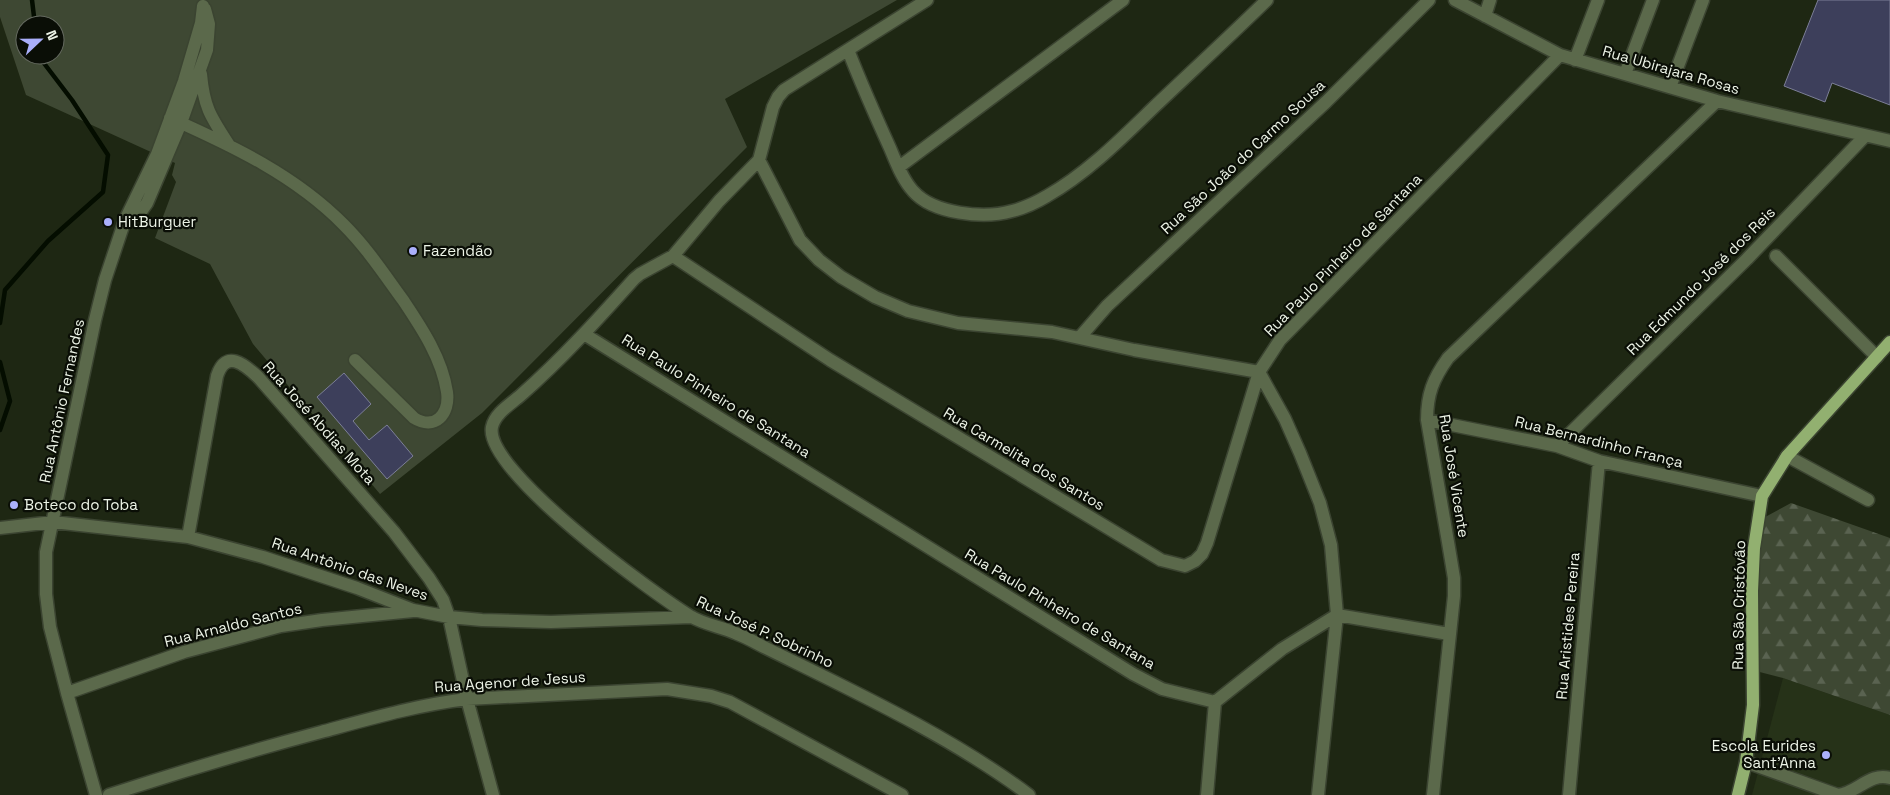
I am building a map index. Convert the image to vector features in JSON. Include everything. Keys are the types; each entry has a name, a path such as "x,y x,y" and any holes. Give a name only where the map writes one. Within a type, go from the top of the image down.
{"main road":[{"name":"Rua São Cristóvão","path":"1738,795 1746,762 1753,705 1752,591 1754,548 1762,496 1787,456 1890,342"}],"street":[{"path":"584,334 634,279 673,256 719,201 759,160 773,107 784,90 926,0"},
{"path":"899,167 1123,0"},
{"path":"848,50 874,113 913,192 934,206 953,212 994,214 1013,211 1034,203 1048,196 1074,177 1119,141 1267,0"},
{"name":"Rua São João do Carmo Sousa","path":"1080,337 1108,306 1326,102 1429,0"},
{"name":"Rua Ubirajara Rosas","path":"1455,0 1560,56 1717,100 1890,142"},
{"path":"1485,16 1490,0"},
{"path":"1575,60 1598,0"},
{"path":"1625,74 1653,0"},
{"path":"1670,87 1703,0"},
{"path":"176,121 200,70 209,39 209,24 202,3"},
{"path":"176,121 201,23 202,3"},
{"name":"Rua Paulo Pinheiro de Santana","path":"1259,372 1280,340 1560,56"},
{"path":"200,70 205,105 229,145"},
{"name":"Rua José Vicente","path":"1433,795 1454,596 1454,578 1428,420 1427,406 1435,376 1448,358 1717,100"},
{"path":"176,121 229,145 271,168 318,202 344,225 374,259 419,324 431,346 446,389 448,400 445,411 436,421 429,424 422,423 414,418 355,360"},
{"name":"Rua Antônio Fernandes","path":"96,795 66,693 50,627 46,594 46,552 94,320 105,280 125,220 140,214 153,192 155,170 176,121"},
{"name":"Rua Edmundo José dos Reis","path":"1557,446 1747,259 1865,136"},
{"path":"759,160 800,240 819,260 875,297 908,311 958,323 1080,337 1134,350 1259,372 1285,419 1320,503 1331,545 1337,615 1318,795"},
{"name":"Rua Carmelita dos Santos","path":"673,256 838,365 1111,532 1161,560 1173,564 1185,566 1195,561 1204,549 1259,372"},
{"path":"1776,256 1877,357"},
{"name":"Rua Paulo Pinheiro de Santana","path":"584,334 1133,674 1162,689 1215,702"},
{"name":"Rua José P. Sobrinho","path":"584,334 536,382 497,416 492,427 497,449 562,521 618,565 692,617 744,637 921,727 985,765 1030,795"},
{"name":"Rua José Abdias Mota","path":"188,537 217,376 223,363 228,361 237,362 248,368 258,377 394,532 430,578 443,600 449,616"},
{"name":"Rua Bernardinho França","path":"1428,420 1557,446 1599,461 1762,496"},
{"path":"1787,456 1868,500"},
{"name":"Rua Aristides Pereira","path":"1569,795 1599,461"},
{"name":"Rua Antônio das Neves","path":"0,528 53,522 188,537 263,557 383,597 413,610 449,616 482,620 551,622 692,617"},
{"name":"Rua Arnaldo Santos","path":"66,693 184,652 281,626 413,610"},
{"path":"1207,795 1215,702 1282,649 1337,615 1449,634"},
{"path":"449,616 466,699 493,795"},
{"name":"Rua Agenor de Jesus","path":"108,795 290,741 440,702 650,689 695,692 711,696 754,715 902,795"},
{"path":"1746,762 1838,795 1847,794 1872,779 1882,776 1890,778"}],"shaded area":[{"name":"Escola Eurides Sant'Anna","path":"1783,678 1890,715 1890,795 1752,795"}],"green space":[{"name":"Fazendão","path":"0,0 897,0 725,99 747,147 482,413 380,494 253,344 210,264 155,238 176,182 172,175 175,163 26,95 16,65 65,65 65,15 15,15 15,62 0,17"},
{"path":"1791,503 1890,538 1890,715 1783,678 1752,670 1756,522"}],"building":[{"path":"1818,0 1890,0 1890,105 1832,83 1825,102 1784,86"},
{"path":"344,373 371,404 353,421 369,440 387,425 413,456 387,479 317,397"}],"waterway":[{"path":"32,0 34,15"},
{"path":"0,323 5,290 48,241 103,192 108,155 72,100 45,65"},
{"path":"0,362 10,401 0,430"}],"place":[{"name":"HitBurguer","path":"108,222"},
{"name":"Fazendão","path":"413,251"},
{"name":"Boteco do Toba","path":"14,505"},
{"name":"Escola Eurides Sant'Anna","path":"1826,755"}]}
